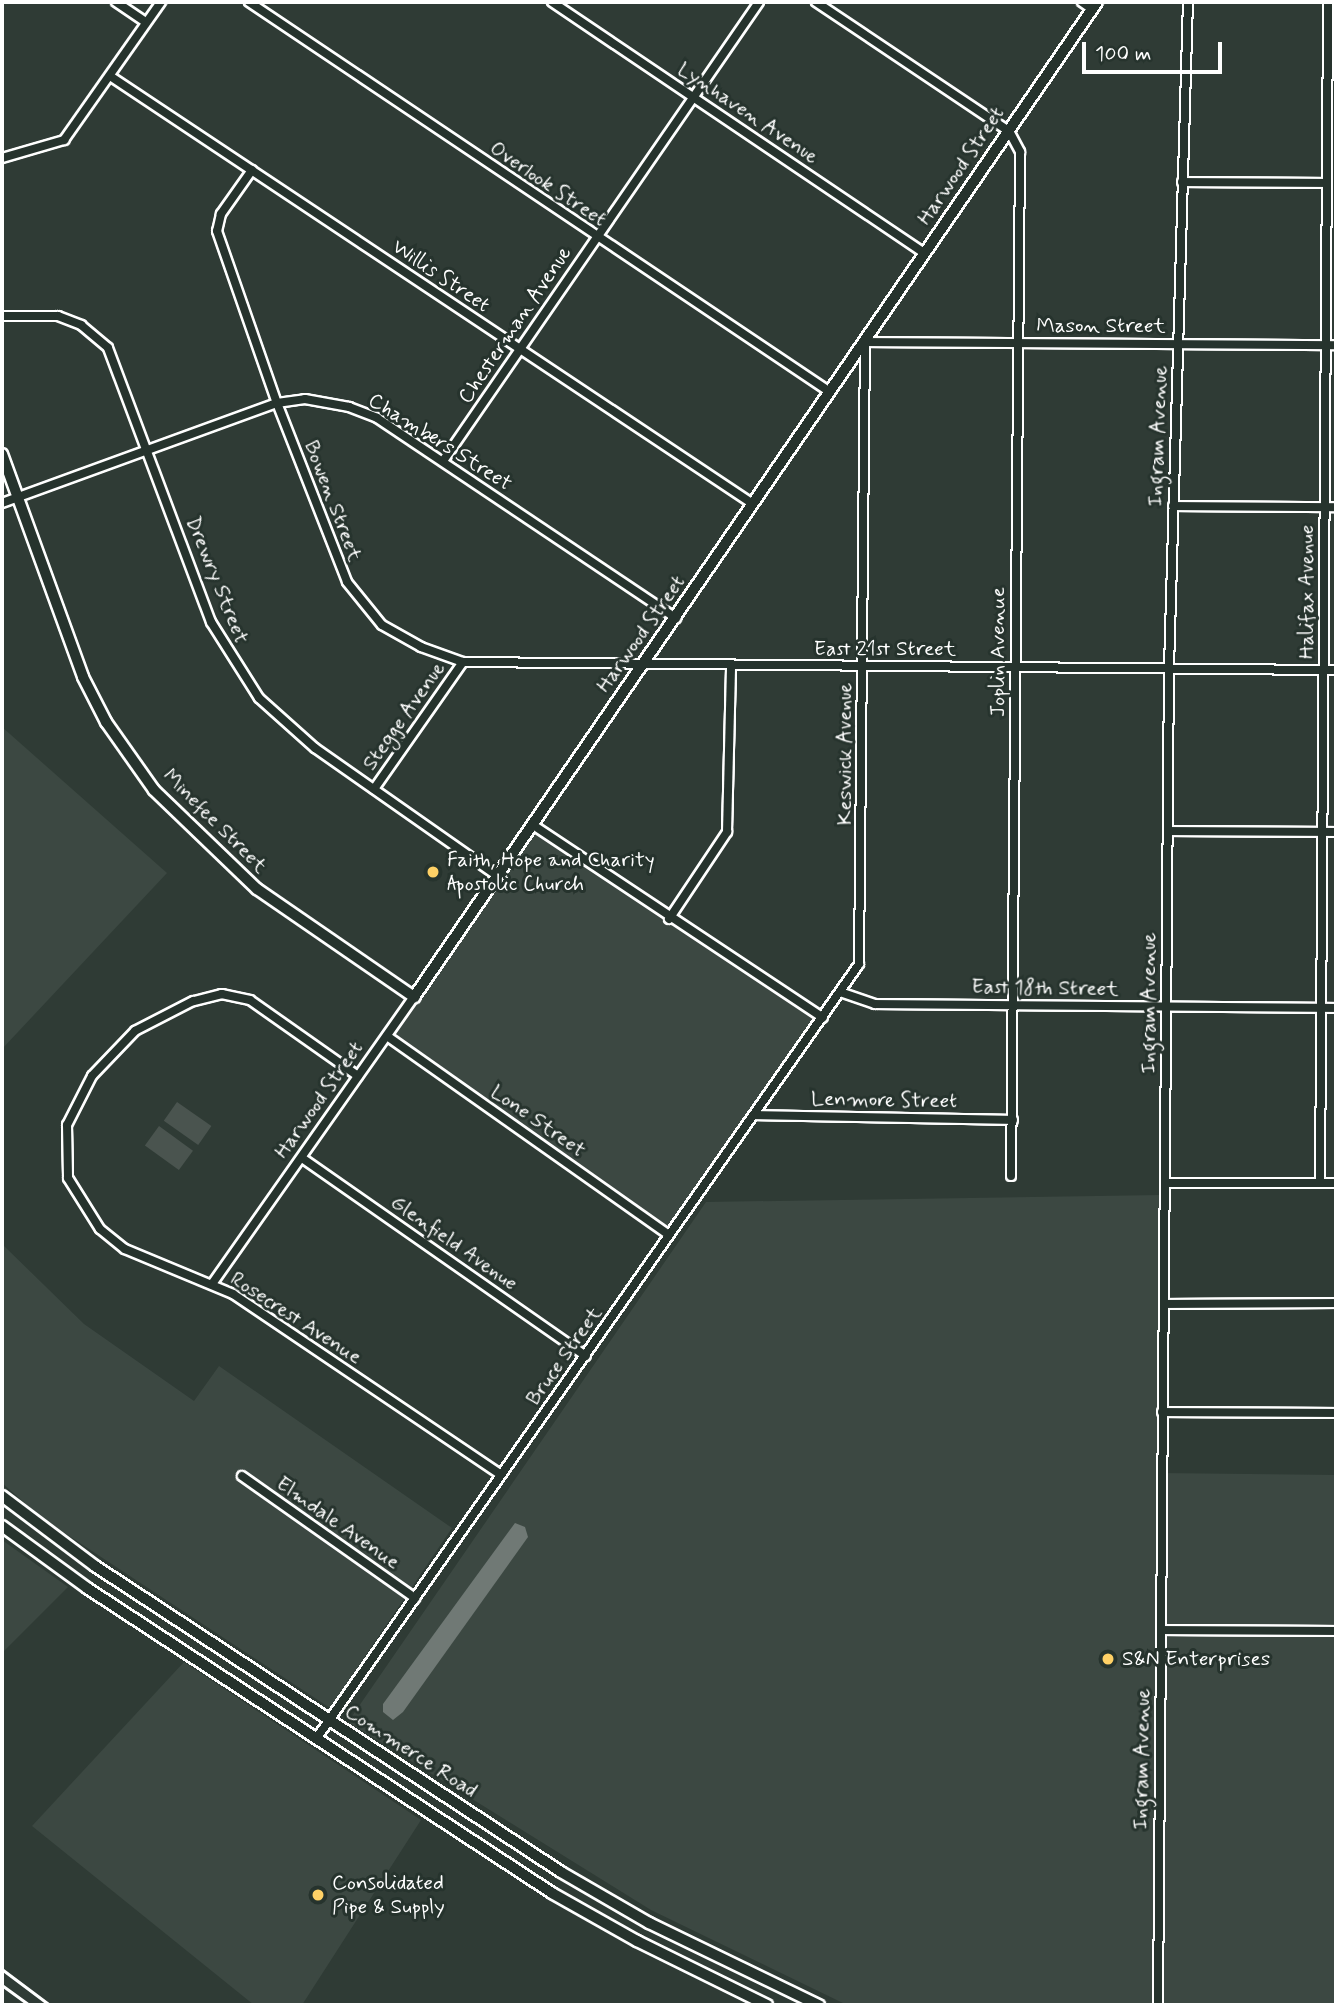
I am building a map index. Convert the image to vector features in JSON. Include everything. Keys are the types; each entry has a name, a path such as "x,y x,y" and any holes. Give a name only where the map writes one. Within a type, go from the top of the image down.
{"street":[{"path":"116,2 146,22"},
{"path":"2,158 64,140 160,2"},
{"name":"Overlook Street","path":"249,2 596,238 830,392"},
{"name":"Lynhaven Avenue","path":"552,2 925,254"},
{"name":"Chesterman Avenue","path":"443,461 759,2"},
{"path":"817,2 1009,131"},
{"path":"1082,2 1094,5"},
{"name":"Ingram Avenue","path":"1158,2005 1169,668 1188,2"},
{"name":"Halifax Avenue","path":"1320,1183 1328,2"},
{"name":"Harwood Street","path":"212,1284 676,618 1094,5"},
{"name":"Willis Street","path":"110,76 753,504"},
{"name":"Joplin Avenue","path":"1009,131 1020,152 1012,1175"},
{"name":"Bowen Street","path":"252,170 221,214 217,231 331,550 355,594 393,633 463,662 644,664"},
{"path":"1182,181 1327,183"},
{"name":"Drewry Street","path":"2,316 58,316 81,325 108,348 203,602 234,664 287,725 498,876"},
{"name":"Mason Street","path":"865,342 1336,345"},
{"name":"Keswick Avenue","path":"841,992 860,959 865,342"},
{"name":"Chambers Street","path":"2,503 149,452 277,403 305,399 356,409 443,461 676,618"},
{"name":"Minefee Street","path":"2,454 87,686 117,740 154,790 257,889 414,997"},
{"path":"1173,506 1336,507"},
{"name":"Stegge Avenue","path":"374,789 463,662"},
{"name":"East 21st Street","path":"644,664 1336,670"},
{"path":"669,919 727,832 731,665"},
{"path":"533,825 669,919 823,1018"},
{"path":"1168,831 1336,832"},
{"name":"East 18th Street","path":"841,992 875,1004 1336,1008"},
{"name":"Bruce Street","path":"316,1739 841,992"},
{"name":"Rosecrest Avenue","path":"358,1076 250,1000 222,994 193,1001 135,1031 109,1055 77,1099 67,1125 65,1153 68,1178 100,1229 125,1249 212,1284 501,1475"},
{"name":"Lone Street","path":"387,1036 669,1235"},
{"name":"Lenmore Street","path":"754,1115 1013,1120"},
{"name":"Glenfield Avenue","path":"302,1158 586,1356"},
{"path":"1166,1183 1336,1183"},
{"path":"1165,1304 1336,1303"},
{"path":"1162,1412 1336,1413"},
{"name":"Elmdale Avenue","path":"242,1476 415,1598"},
{"name":"Commerce Road","path":"2,1496 95,1566 590,1890 819,2005"},
{"name":"Commerce Road","path":"2,1526 76,1580 584,1912 767,2005"},
{"path":"1161,1630 1336,1631"}],"shaded area":[{"path":"2,727 167,873 2,1049"},
{"path":"533,825 822,1020 678,1233 389,1038"},
{"path":"177,1102 211,1126 198,1145 164,1121"},
{"path":"159,1126 193,1151 179,1170 145,1145"},
{"path":"1161,1195 1163,1360 1158,1473 1336,1475 1336,2005 847,2005 651,1910 348,1722 706,1202"},
{"path":"2,1244 84,1324 194,1401 219,1366 452,1528 330,1708 42,1518 2,1483"},
{"path":"515,1523 525,1527 528,1537 403,1712 393,1720 383,1712 383,1704"},
{"path":"2,1540 68,1587 2,1653"},
{"path":"184,1662 421,1820 302,2005 254,2005 32,1826"}],"railway":[{"path":"2,1969 50,2005"},
{"path":"2,1985 30,2005"}],"place":[{"name":"Faith, Hope and Charity Apostolic Church","path":"433,872"},
{"name":"S&N Enterprises","path":"1108,1659"},
{"name":"Consolidated Pipe & Supply","path":"318,1895"}]}
